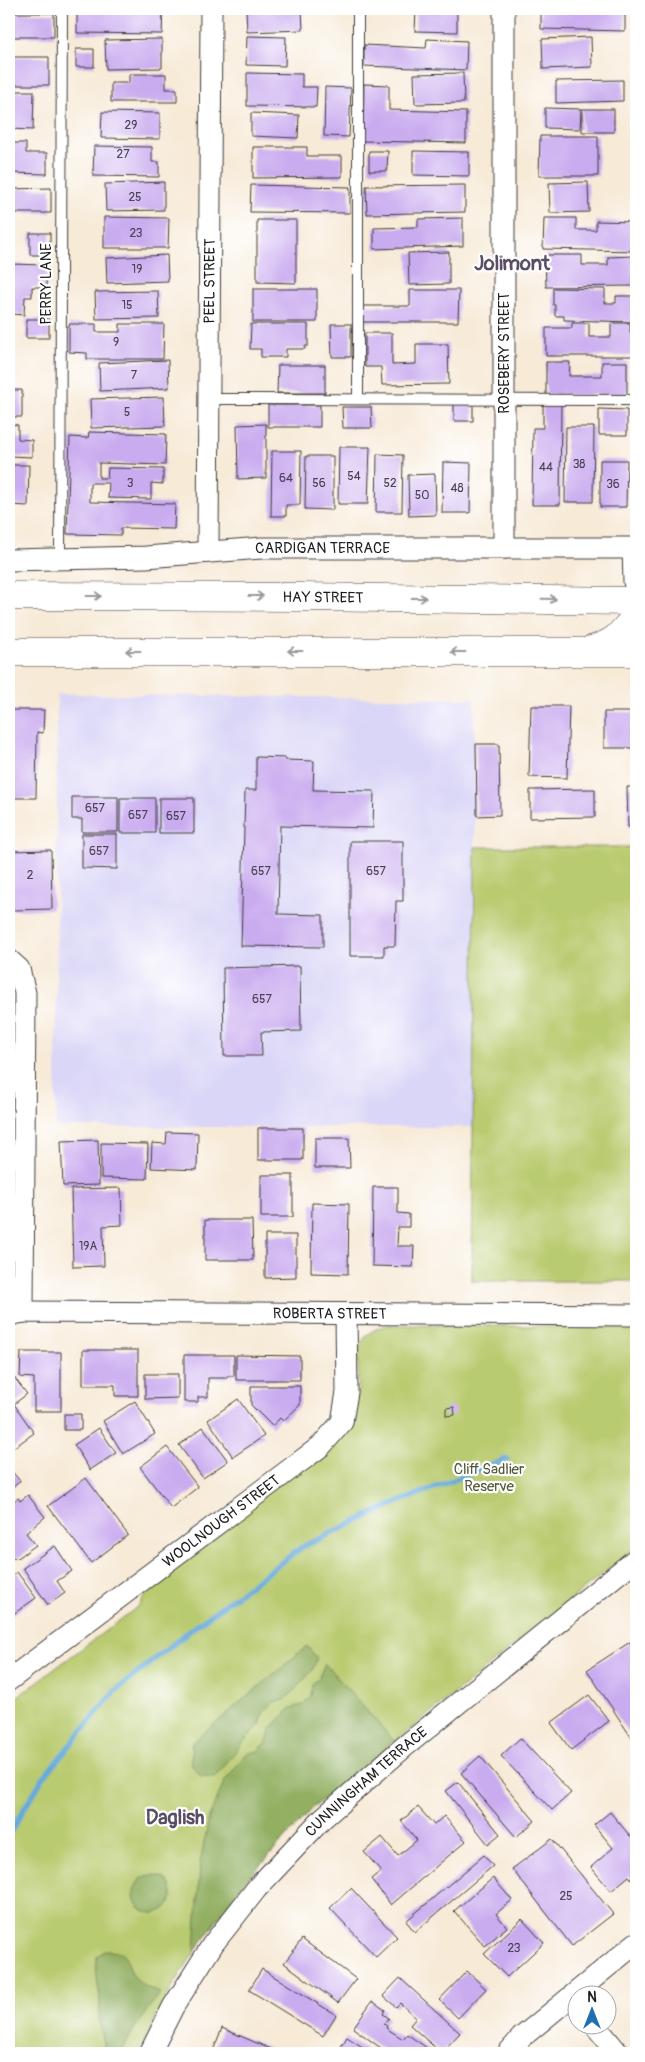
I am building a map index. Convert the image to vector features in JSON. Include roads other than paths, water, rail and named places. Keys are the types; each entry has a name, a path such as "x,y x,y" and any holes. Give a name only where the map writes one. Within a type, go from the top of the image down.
{"main road":[{"name":"HAY STREET","path":"9,596 328,597 636,601"},
{"path":"581,652 608,645 622,634 636,616"},
{"path":"9,652 636,652"}],"street":[{"name":"PEEL STREET","path":"208,552 211,9"},
{"name":"ROSEBERY STREET","path":"504,9 504,548"},
{"name":"CARDIGAN TERRACE","path":"9,560 60,560 299,547 634,548"},
{"path":"634,548 634,582 636,586"},
{"path":"14,964 25,993 16,1314"},
{"name":"ROBERTA STREET","path":"16,1314 636,1315"},
{"name":"WOOLNOUGH STREET","path":"9,1680 321,1446 342,1422 347,1392 346,1314"},
{"name":"CUNNINGHAM TERRACE","path":"150,2053 173,2007 213,1944 257,1888 322,1818 404,1747 636,1559"},
{"path":"591,1984 636,1943"},
{"path":"508,2053 522,2037 568,2004"},
{"path":"602,2034 618,2053"}],"lane":[{"name":"PERRY LANE","path":"60,560 62,9"},
{"path":"358,9 358,399"},
{"path":"209,399 636,400"}],"waterway":[{"path":"9,1834 43,1778 114,1692 198,1624 302,1547 396,1503 507,1459"}],"district":[{"name":"Jolimont","path":"512,263"},
{"name":"Daglish","path":"175,1817"}],"park label":[{"name":"Cliff Sadlier Reserve","path":"489,1478"}]}
